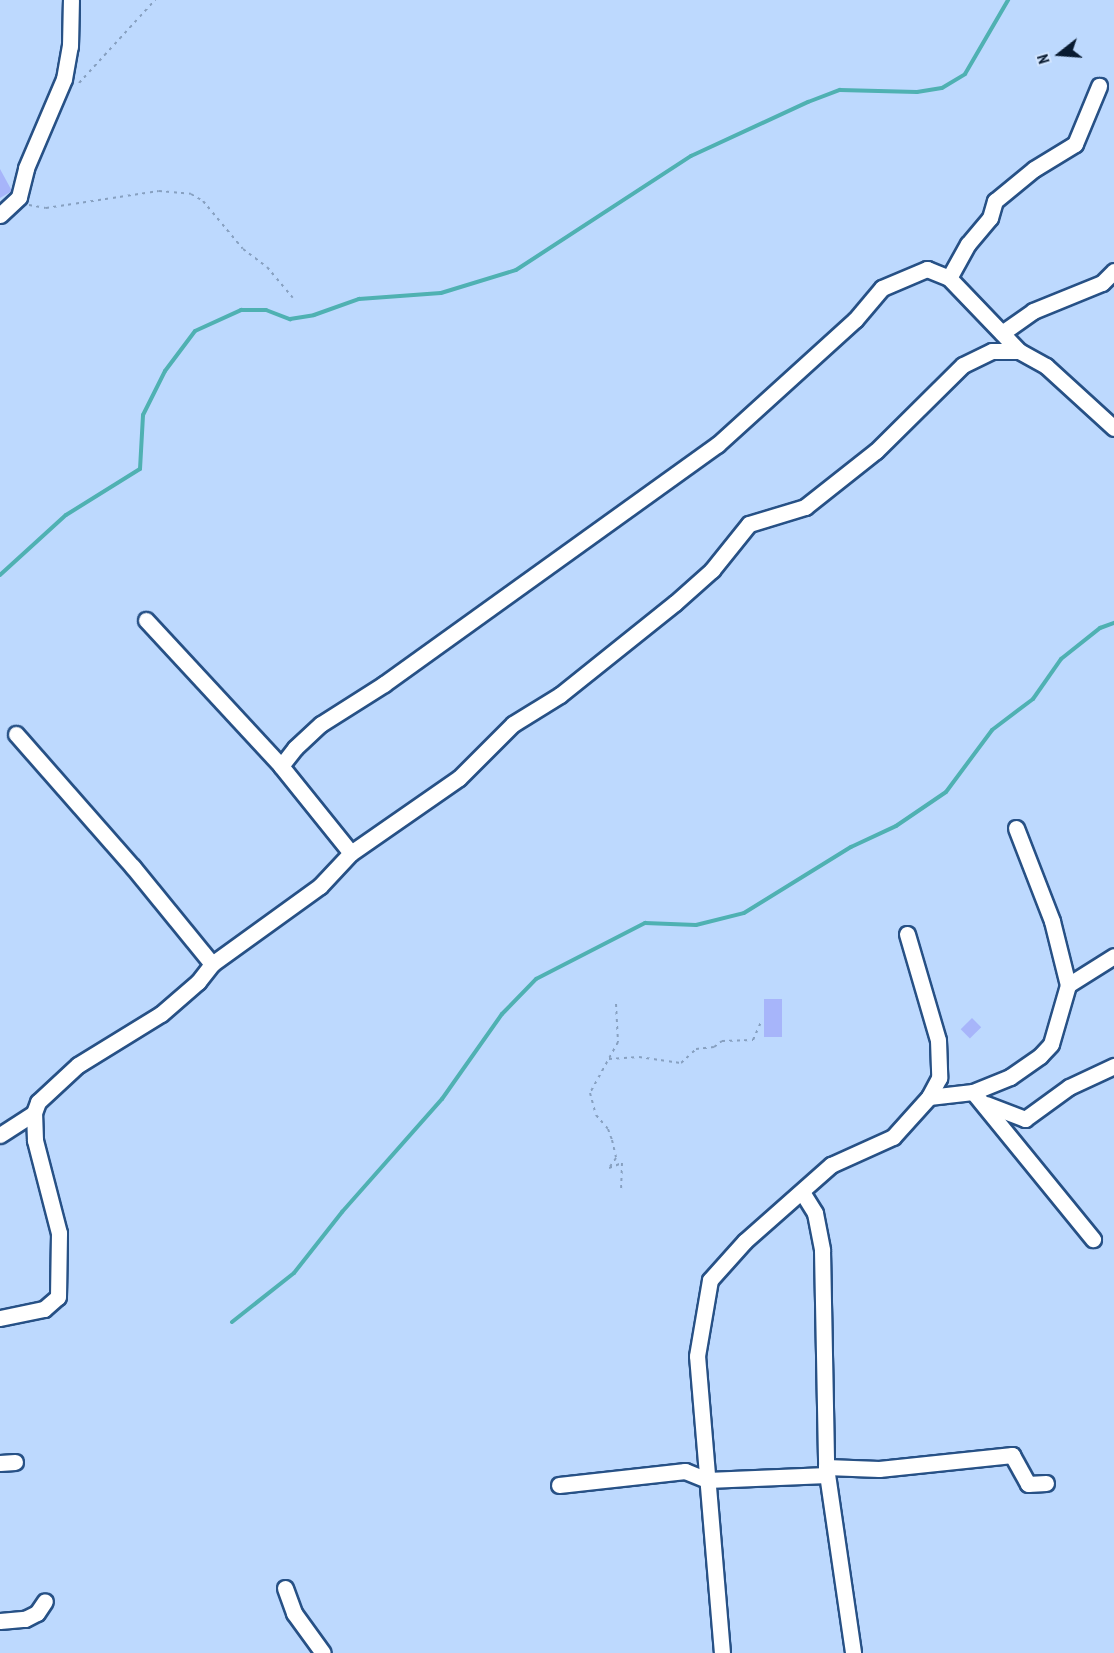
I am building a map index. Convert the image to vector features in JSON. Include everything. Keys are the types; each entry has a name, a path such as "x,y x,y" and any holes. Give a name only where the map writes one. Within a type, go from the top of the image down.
{"street":[{"path":"0,215 15,203 67,67 71,0"},
{"path":"949,278 968,244 990,218 995,201 1034,169 1075,144 1099,86"},
{"path":"281,766 321,724 384,684 717,445 855,320 882,288 927,269 949,278 1018,351 1046,366 1114,428"},
{"path":"1002,333 1033,311 1102,283 1114,271"},
{"path":"0,1318 45,1309 58,1297 59,1233 36,1140 34,1113 38,1102 78,1065 161,1014 198,982 212,964 311,892 351,853 459,778 513,724 560,695 675,603 712,570 750,524 805,507 840,480 963,365 992,351 1018,351"},
{"path":"147,621 281,766 351,853"},
{"path":"16,735 133,867 212,964"},
{"path":"978,1098 1010,1077 1051,1044 1068,985 1052,921 1016,828"},
{"path":"722,1653 696,1356 705,1292 710,1280 745,1240 831,1165 893,1137 929,1097 939,1078 938,1040 907,934"},
{"path":"1068,985 1114,956"},
{"path":"929,1097 978,1098 1024,1119 1069,1088 1114,1066"},
{"path":"978,1098 1094,1239"},
{"path":"0,1135 34,1113"},
{"path":"802,1192 815,1213 822,1250 827,1471 853,1653"},
{"path":"559,1485 685,1471 707,1480 879,1469 1012,1455 1028,1484 1046,1482"},
{"path":"285,1588 294,1613 323,1653"},
{"path":"0,1620 26,1619 37,1613 45,1601"}],"path":[{"path":"74,91 122,32 155,0"},
{"path":"15,203 46,208 159,191 191,194 203,201 292,298"},
{"path":"616,1004 618,1042 590,1093 596,1115 608,1129 612,1140 615,1158 609,1168 622,1163 621,1192"},
{"path":"609,1059 639,1057 681,1063 696,1050 714,1047 722,1041 753,1040 762,1020"}],"building":[{"path":"0,169 12,191 0,198"},
{"path":"764,999 782,999 782,1037 764,1037"},
{"path":"972,1018 981,1027 970,1039 961,1029"}],"waterway":[{"path":"0,575 66,515 140,469 143,415 165,371 195,331 241,310 266,310 290,319 314,315 359,299 441,293 516,270 691,156 808,102 840,90 917,92 942,88 965,74 1008,0"},
{"path":"232,1322 294,1273 342,1212 442,1099 502,1014 536,979 645,923 696,925 744,913 851,847 896,826 946,792 992,730 1033,699 1061,659 1100,628 1114,623"}]}
